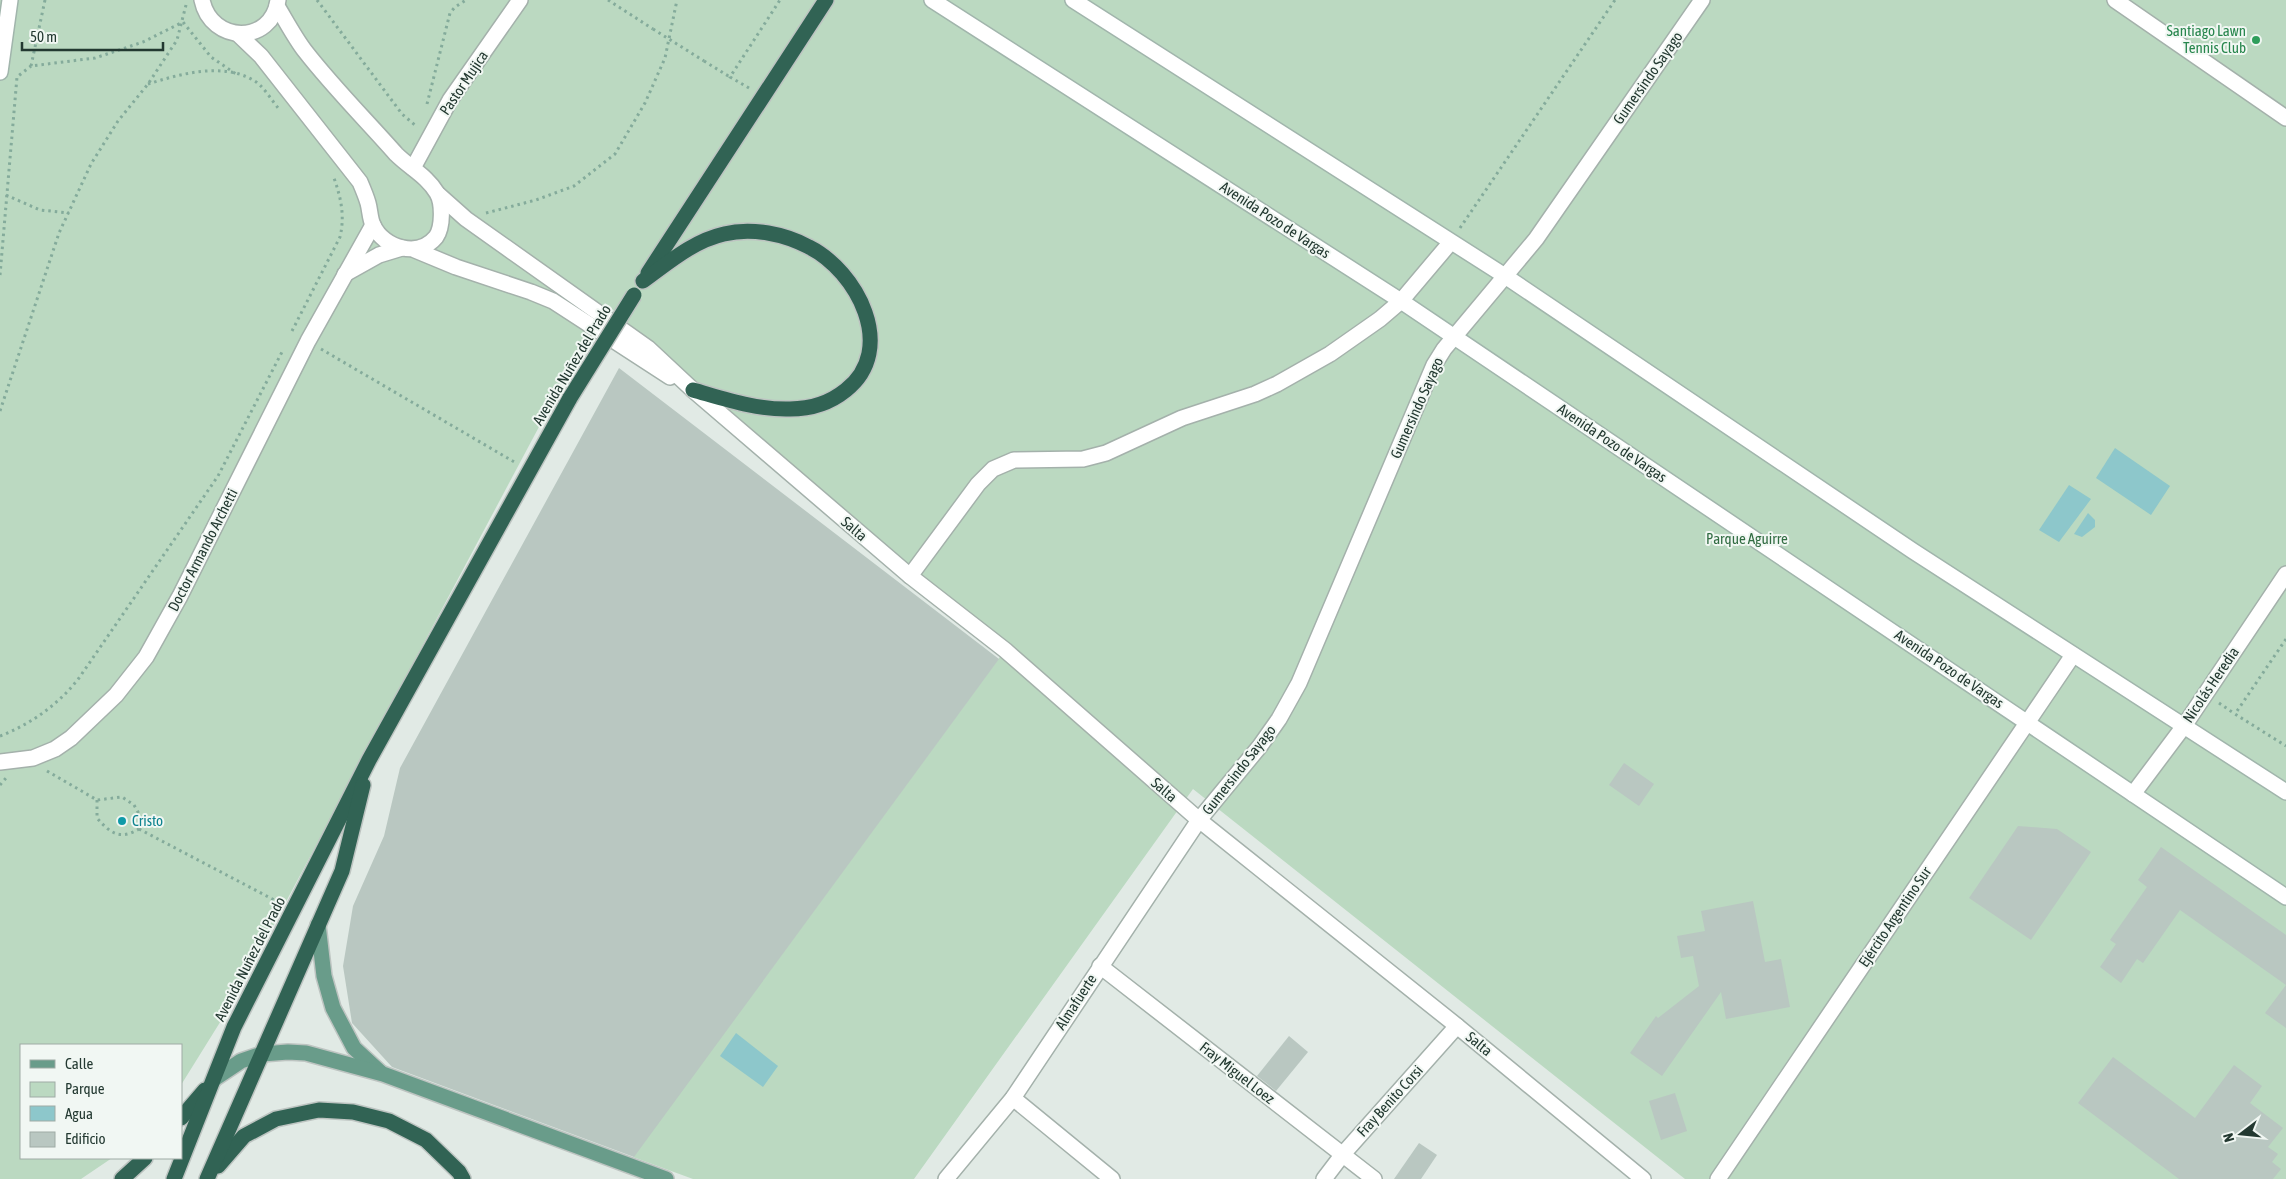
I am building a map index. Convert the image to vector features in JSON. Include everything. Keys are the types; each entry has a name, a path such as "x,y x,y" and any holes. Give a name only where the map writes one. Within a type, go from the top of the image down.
{"highway":[{"name":"Avenida Nuñez del Prado","path":"174,1179 234,1027 369,760 570,398 643,281 826,0"},
{"path":"643,281 682,253 705,240 725,233 753,232 783,235 810,247 826,258 853,288 863,307 870,329 871,350 863,370 853,385 834,400 816,406 791,409 766,408 694,390"},
{"name":"Avenida Nuñez del Prado","path":"208,1178 342,871 369,760"},
{"path":"182,1117 214,1079"},
{"path":"208,1178 244,1136 276,1119 319,1110 353,1112 389,1121 426,1140 459,1172 463,1179"},
{"path":"122,1179 144,1159"}],"main road":[{"path":"318,925 324,976 333,1008 354,1048 384,1074"},
{"path":"214,1079 241,1061 262,1054 306,1053 384,1074 666,1179"}],"street":[{"path":"0,72 10,0"},
{"path":"202,0 205,10 216,26 226,32 238,34 250,33 262,27 272,18 277,3"},
{"name":"Pastor Mujica","path":"413,168 450,100 520,0"},
{"name":"Avenida Pozo de Vargas","path":"932,0 1401,301 2286,897"},
{"path":"1073,0 1450,243 1505,276 1905,545 2286,792"},
{"name":"Gumersindo Sayago","path":"1199,820 1260,746 1279,719 1299,683 1434,365 1454,337 1536,239 1702,0"},
{"path":"2115,0 2286,118"},
{"path":"277,3 304,50 398,156 429,181 439,196 466,219 648,348 694,390"},
{"path":"238,34 261,56 360,182 373,225 386,240 553,301 650,366 694,390"},
{"path":"344,275 379,255 431,243 438,234 441,219 439,196"},
{"name":"Doctor Armando Archetti","path":"0,762 34,758 55,749 93,718 116,695 146,657 180,596 308,341 373,225"},
{"path":"910,576 978,484 993,469 1014,460 1082,459 1106,453 1174,421 1255,394 1277,384 1330,354 1380,319 1401,301 1450,243"},
{"name":"Salta","path":"694,390 910,576 1005,650 1199,820 1458,1026 1643,1179"},
{"name":"Nicolás Heredia","path":"2133,794 2184,726 2286,574"},
{"name":"Ejército Argentino Sur","path":"1718,1179 2073,655"},
{"name":"Almafuerte","path":"946,1179 1013,1098 1199,820"},
{"name":"Fray Miguel Loez","path":"1100,966 1374,1179"},
{"name":"Fray Benito Corsi","path":"1324,1179 1343,1154 1458,1026"},
{"path":"1013,1098 1112,1179"}],"path":[{"path":"31,66 45,0"},
{"path":"0,411 59,233 68,213 100,149 118,121 148,84 177,40 188,0"},
{"path":"317,0 402,114 415,127 422,121"},
{"path":"425,112 450,13 455,7 466,0"},
{"path":"608,0 763,97"},
{"path":"466,219 536,200 574,186 615,154 645,103 665,58 676,0"},
{"path":"730,77 780,0"},
{"path":"1450,243 1615,0"},
{"path":"0,275 17,77 31,66 95,58 143,42 182,22"},
{"path":"182,22 211,57 239,76"},
{"path":"148,84 181,73 221,71 254,80 284,115"},
{"path":"290,335 340,237 344,222 340,196 332,172"},
{"path":"6,195 40,210 68,213"},
{"path":"0,209 5,209"},
{"path":"308,341 530,471"},
{"path":"0,736 22,728 34,720 67,694 79,678 218,476 286,343"},
{"path":"0,394 3,400"},
{"path":"2286,639 2235,714 2286,746"},
{"path":"44,769 97,800 122,797 134,805 142,819 139,829 128,836 120,836 103,826 97,818 97,800"},
{"path":"139,829 293,910"}],"green space":[{"name":"Parque Aguirre","path":"0,0 2286,0 2286,1179 1685,1179 1193,789 914,1179 693,1179 633,1157 1005,650 605,303 232,1003 182,1083 182,1044 20,1044 20,1159 111,1159 81,1179 0,1179"}],"water":[{"path":"2115,448 2170,486 2151,515 2096,478"},
{"path":"2069,485 2091,499 2059,542 2039,530"},
{"path":"2088,513 2095,520 2095,527 2082,537 2074,534"},
{"path":"736,1033 778,1066 763,1087 720,1056"}],"building":[{"path":"619,368 999,659 634,1157 392,1067 352,1023 343,966 353,906 384,836 400,768"},
{"path":"1624,763 1654,784 1639,806 1609,785"},
{"path":"2018,826 2057,829 2091,852 2031,940 1969,898"},
{"path":"2161,847 2286,935 2286,985 2180,910 2143,963 2137,959 2121,983 2100,967 2116,944 2110,940 2147,887 2138,880"},
{"path":"1753,901 1765,962 1781,959 1790,1007 1726,1019 1721,992 1662,1076 1630,1053 1656,1016 1658,1018 1699,986 1693,956 1681,958 1677,936 1705,931 1701,911"},
{"path":"2286,985 2286,1028 2265,1013"},
{"path":"1289,1036 1308,1052 1276,1091 1257,1076"},
{"path":"2113,1057 2195,1118 2234,1065 2262,1086 2250,1103 2283,1128 2268,1147 2278,1154 2272,1162 2281,1169 2273,1179 2179,1179 2078,1103"},
{"path":"1675,1093 1687,1131 1661,1140 1649,1101"},
{"path":"1419,1143 1437,1155 1421,1179 1394,1179"}],"place":[{"name":"Santiago Lawn Tennis Club","path":"2256,40"},
{"name":"Cristo","path":"122,821"}]}
